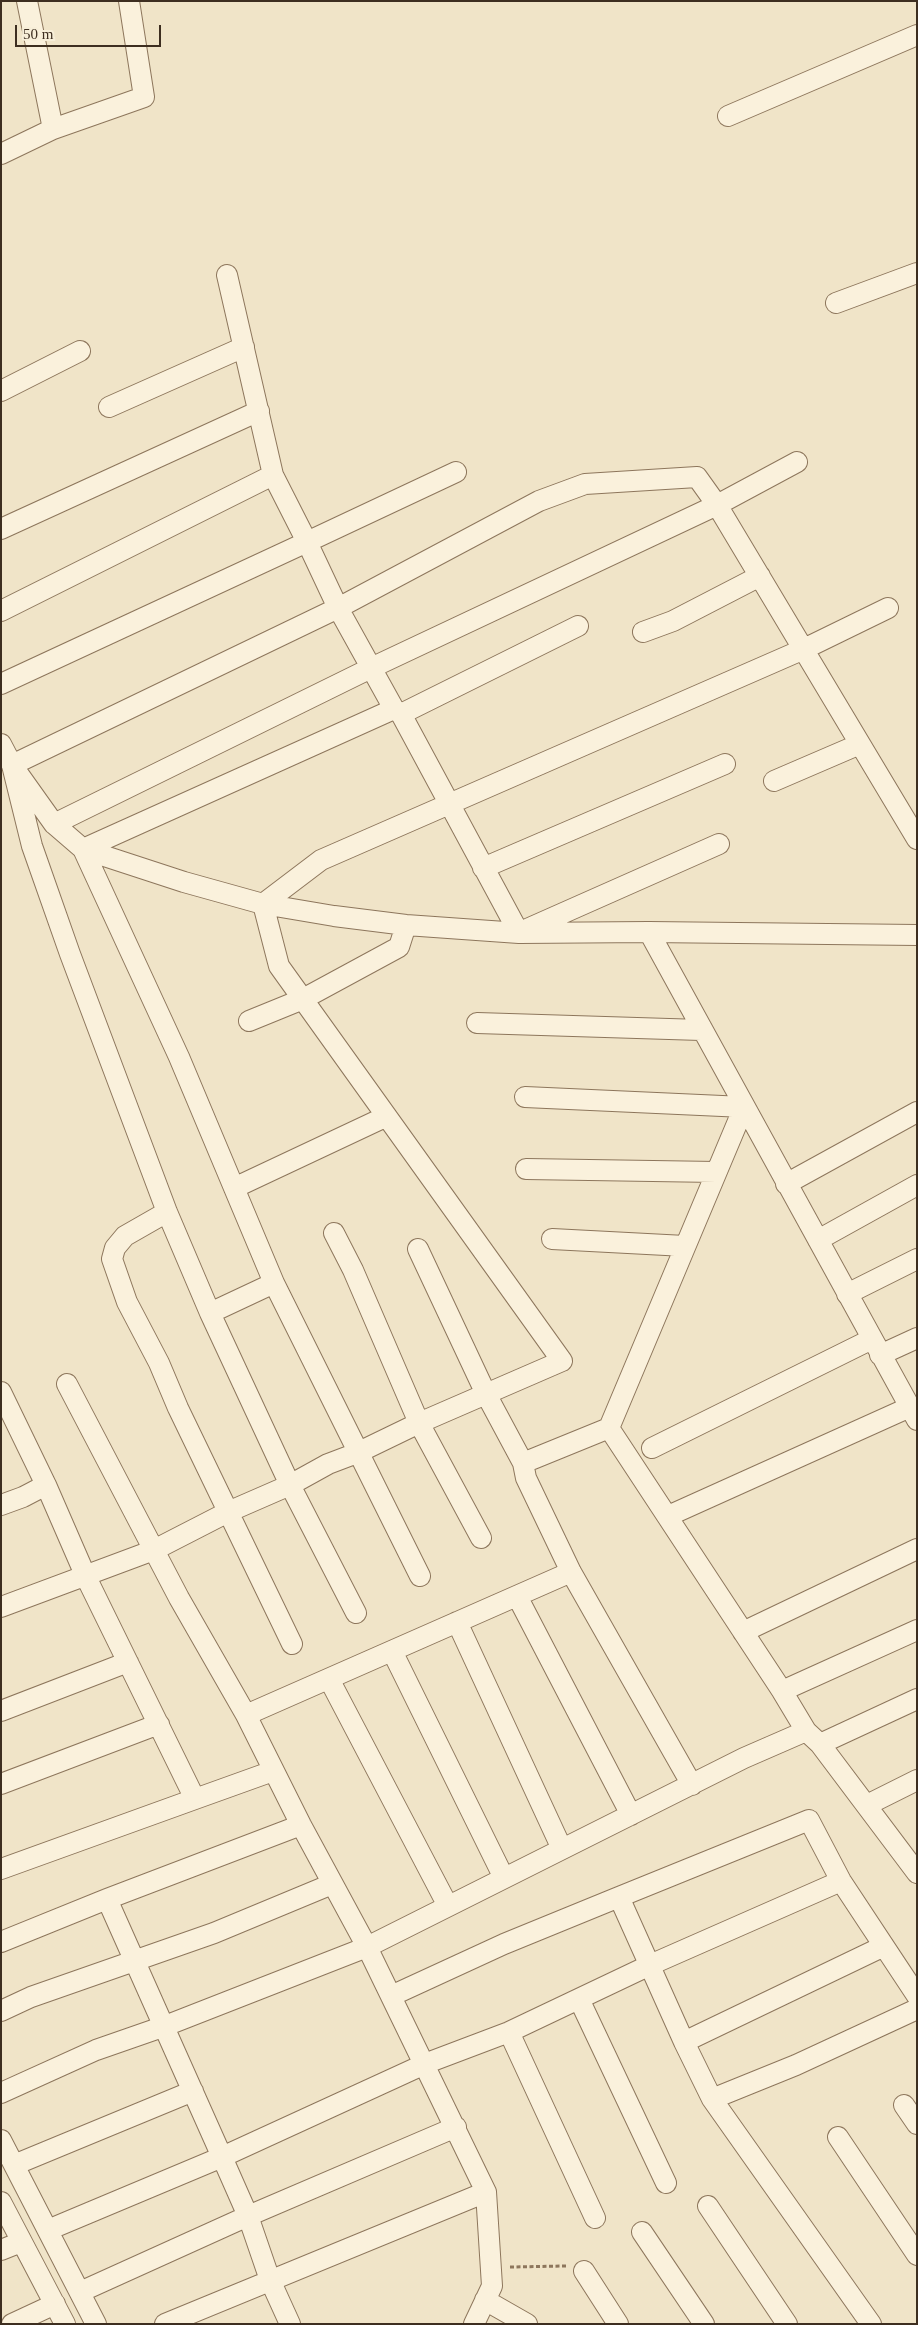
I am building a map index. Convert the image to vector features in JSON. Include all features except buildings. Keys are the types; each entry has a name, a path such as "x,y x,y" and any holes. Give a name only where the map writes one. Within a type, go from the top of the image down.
{"street":[{"path":"27,1 53,129"},
{"path":"1,154 53,129 144,97 129,1"},
{"path":"728,116 917,35"},
{"path":"836,303 917,273"},
{"path":"227,275 273,475 338,608 398,712 519,933"},
{"path":"109,407 244,347"},
{"path":"1,392 80,352"},
{"path":"1,529 259,411"},
{"path":"54,824 371,668 717,505 797,462"},
{"path":"1,684 456,472"},
{"path":"1,611 273,475"},
{"path":"12,765 338,608 539,501 585,484 697,477 717,505 860,744 911,818 917,839"},
{"path":"643,632 673,621 760,576"},
{"path":"263,904 321,860 804,649 888,608"},
{"path":"83,849 398,712 578,626"},
{"path":"1,744 12,765 54,824 83,849 184,882 263,904 334,916 406,925 519,933 649,932 917,935"},
{"path":"774,781 860,744"},
{"path":"483,868 725,764"},
{"path":"12,765 32,846 70,954 167,1212 210,1313 290,1485 356,1613"},
{"path":"519,933 719,844"},
{"path":"83,849 180,1057 274,1283 357,1453 420,1576"},
{"path":"1,1607 154,1550 228,1512 290,1485 328,1464 357,1453 419,1423 562,1362 385,1117 279,966 263,904"},
{"path":"249,1021 303,999 399,947 406,925"},
{"path":"649,932 786,1184 914,1412 668,1516"},
{"path":"477,1022 701,1030"},
{"path":"525,1097 744,1107"},
{"path":"523,1463 608,1428 744,1107"},
{"path":"786,1184 917,1112"},
{"path":"234,1188 385,1117"},
{"path":"526,1169 716,1172"},
{"path":"818,1240 917,1185"},
{"path":"167,1212 125,1236 116,1248 112,1260 127,1302 159,1363 292,1644"},
{"path":"334,1233 353,1270 419,1423 480,1538"},
{"path":"552,1239 685,1246"},
{"path":"418,1249 486,1394 523,1463 526,1478 571,1572 692,1785"},
{"path":"847,1294 917,1259"},
{"path":"210,1313 274,1283"},
{"path":"652,1448 876,1347 917,1338"},
{"path":"67,1384 154,1550 246,1715 301,1825 367,1946 486,2192 492,2286 474,2324"},
{"path":"1,1392 8,1422 46,1485 86,1576 195,1799"},
{"path":"608,1428 668,1516 813,1738 915,1867"},
{"path":"1,1505 23,1497 46,1485"},
{"path":"743,1632 917,1548"},
{"path":"246,1715 571,1572"},
{"path":"517,1596 631,1814"},
{"path":"457,1622 562,1849"},
{"path":"782,1691 917,1630"},
{"path":"392,1651 504,1878"},
{"path":"1,1711 128,1662"},
{"path":"329,1679 448,1906"},
{"path":"1,2093 96,2050 164,2026 367,1946 744,1758 813,1738 917,1699"},
{"path":"1,1784 159,1724"},
{"path":"1,1869 273,1771"},
{"path":"867,1805 917,1780"},
{"path":"391,1996 504,1944 809,1820 841,1881 917,1996"},
{"path":"1,1942 107,1899 301,1825"},
{"path":"48,2230 222,2157 425,2064 509,2032 650,1965 841,1881"},
{"path":"1,2011 31,1997 214,1933 332,1884"},
{"path":"619,1897 684,2042 712,2099 871,2324"},
{"path":"107,1899 248,2216 270,2280 290,2324"},
{"path":"684,2042 884,1946"},
{"path":"580,1999 666,2183"},
{"path":"712,2099 803,2061 917,2009"},
{"path":"509,2032 595,2218"},
{"path":"14,2165 193,2091"},
{"path":"904,2104 917,2124"},
{"path":"80,2292 248,2216 456,2127"},
{"path":"838,2137 917,2255"},
{"path":"1,2140 96,2324"},
{"path":"164,2324 486,2192"},
{"path":"1,2202 66,2324"},
{"path":"708,2206 787,2324"},
{"path":"642,2232 704,2324"},
{"path":"1,2250 21,2242"},
{"path":"584,2271 618,2324"},
{"path":"485,2300 526,2324"},
{"path":"12,2324 55,2304"}],"path":[{"path":"491,2268 563,2265 584,2271"}]}
